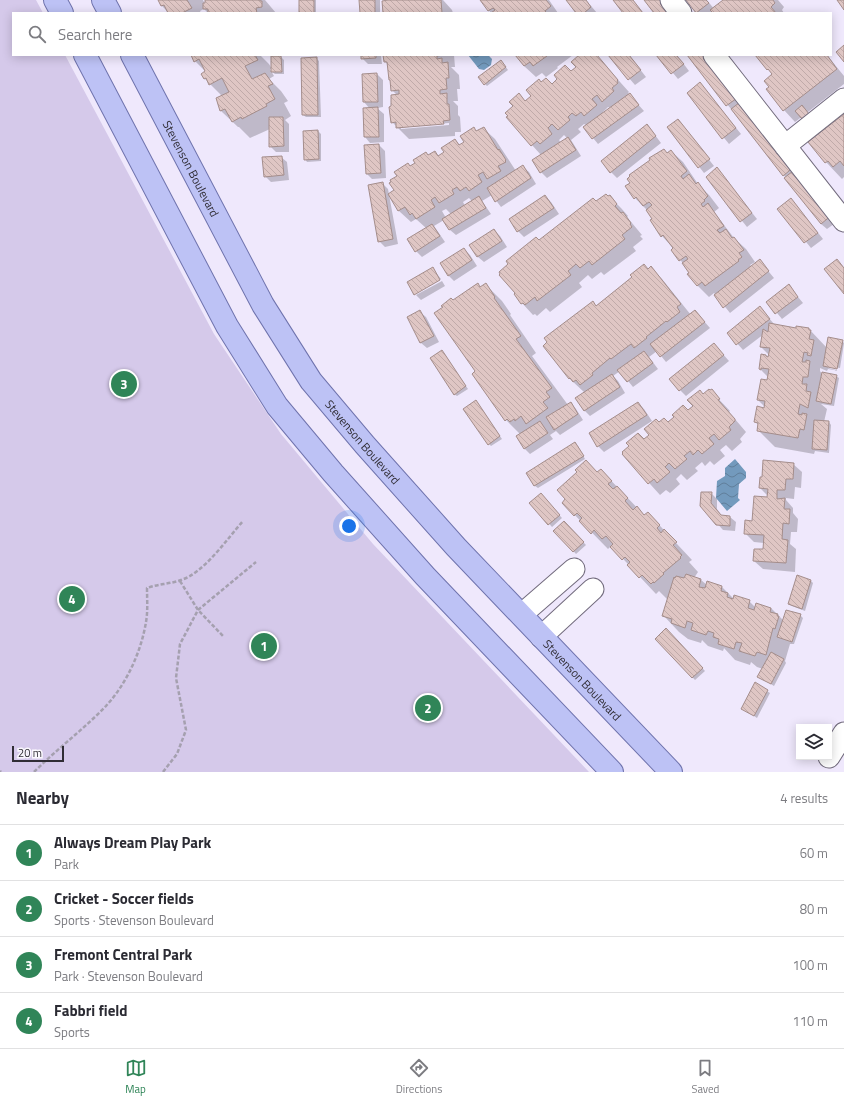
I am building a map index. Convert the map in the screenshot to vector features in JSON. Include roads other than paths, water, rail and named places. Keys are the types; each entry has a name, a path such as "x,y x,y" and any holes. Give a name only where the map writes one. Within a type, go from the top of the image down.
{"main road":[{"path":"55,0 61,12"},
{"path":"103,0 109,12"},
{"path":"86,56 227,326 277,406 333,473 425,576 612,772"},
{"name":"Stevenson Boulevard","path":"133,56 263,305 312,381 364,445 456,547 671,772"}],"street":[{"path":"671,0 680,12"},
{"path":"715,56 844,221"},
{"path":"785,146 844,99"},
{"path":"521,615 574,569"},
{"path":"542,636 593,589"},
{"path":"832,752 844,733"},
{"path":"820,772 827,760"}],"water":[{"path":"469,56 489,56 492,59 491,65 484,70 479,69"},
{"path":"735,459 746,472 746,478 739,484 738,498 740,500 727,511 716,498 717,481 725,476 725,468"}],"place":[{"name":"Fremont Central Park","path":"124,384"},
{"name":"Fabbri field","path":"72,599"},
{"name":"Always Dream Play Park","path":"264,646"},
{"name":"Cricket - Soccer fields","path":"428,708"}]}
